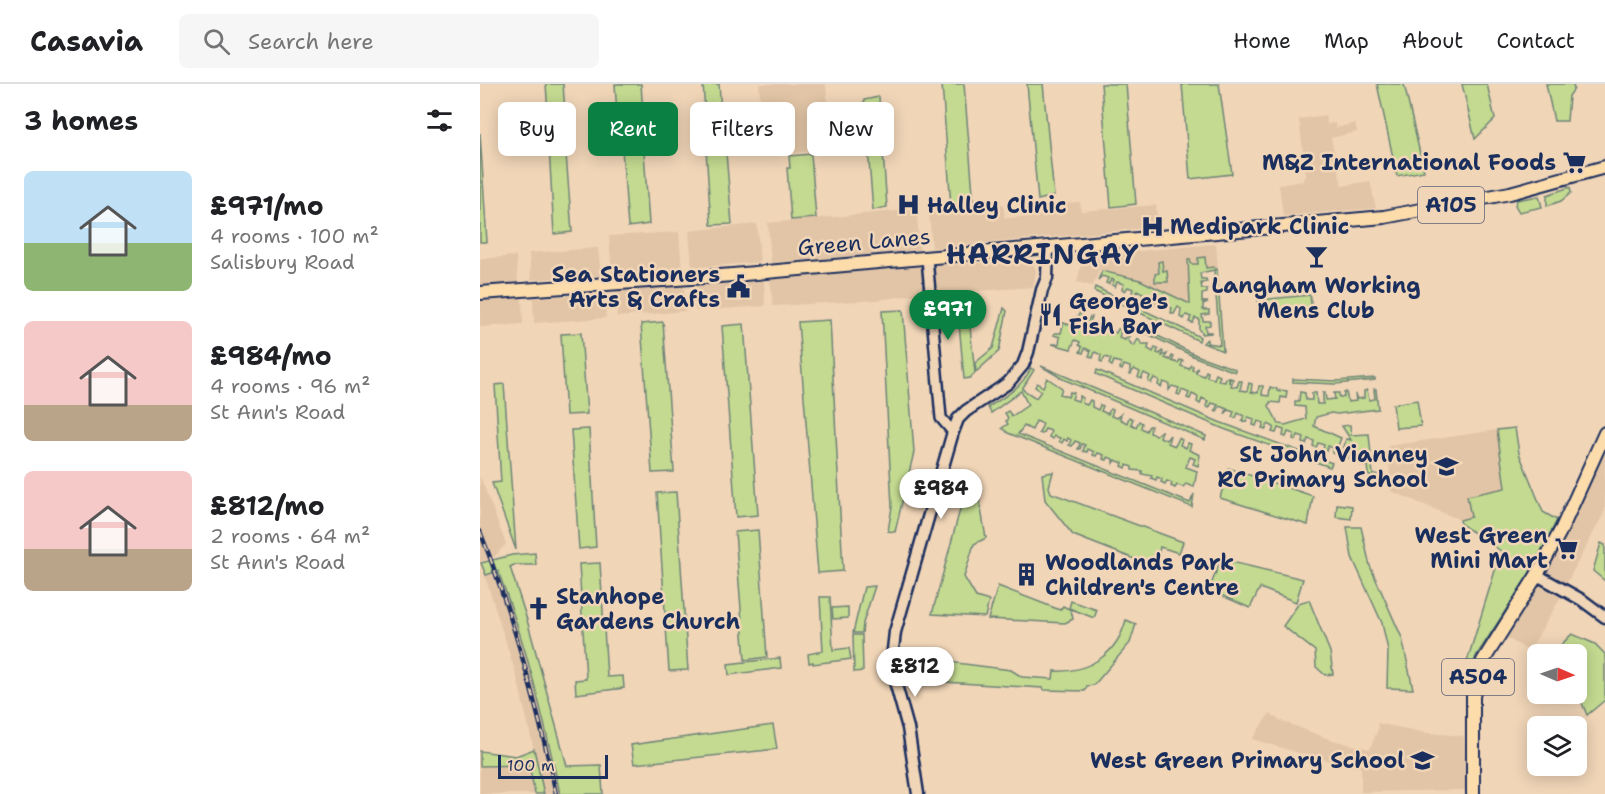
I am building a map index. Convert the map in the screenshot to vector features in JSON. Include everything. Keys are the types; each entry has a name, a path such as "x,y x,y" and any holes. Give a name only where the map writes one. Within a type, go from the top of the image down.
{"main road":[{"name":"Green Lanes","path":"480,293 612,285 1384,217 1510,193 1605,167"},
{"path":"918,794 908,728 893,675 892,651 913,564 952,432 958,419 966,411 1008,383 1023,365 1047,278 1048,248"},
{"name":"A504","path":"1473,794 1473,696 1478,675 1562,528 1605,433"},
{"path":"1537,575 1582,600 1605,617"}],"street":[{"path":"927,258 941,418 952,432"}],"shaded area":[{"path":"759,84 826,84 827,102 807,102 807,152 795,153 795,102 761,102"},
{"path":"1325,115 1327,124 1335,123 1336,128 1355,123 1357,132 1331,138 1342,186 1370,181 1376,208 1283,216 1279,185 1303,181 1306,177 1299,119"},
{"path":"1080,202 1081,211 1156,205 1158,227 932,248 929,212 1003,204 1005,218 1043,215 1042,205"},
{"path":"917,209 919,250 771,264 768,223"},
{"path":"757,224 760,262 692,268 689,231"},
{"path":"679,232 682,271 612,277 609,236"},
{"path":"1216,244 1218,269 1188,271 1190,304 1140,280 1099,270 1093,286 1077,282 1083,256"},
{"path":"598,248 601,275 531,280 529,253"},
{"path":"516,256 518,283 480,285 480,259"},
{"path":"1024,260 1033,263 1036,271 1033,287 935,294 932,266"},
{"path":"923,266 925,293 878,300 773,306 770,279"},
{"path":"764,281 765,306 695,311 693,286"},
{"path":"684,286 685,311 617,317 615,291"},
{"path":"604,293 606,318 534,323 533,298"},
{"path":"522,298 523,324 480,327 480,301"},
{"name":"St John Vianney RC Primary School","path":"1497,430 1505,488 1471,517 1460,520 1391,491 1388,446"},
{"path":"1605,449 1605,511 1563,590 1541,579 1575,515"},
{"path":"480,476 506,544 494,557 480,562"},
{"path":"498,571 515,581 575,794 480,794 480,766 529,765 536,759 518,681 485,576"},
{"path":"1540,583 1562,595 1533,644 1527,644 1527,650 1507,638"},
{"path":"1270,713 1279,720 1332,740 1370,749 1378,729 1377,723 1426,733 1464,736 1465,790 1361,792 1361,768 1305,755 1252,739"}],"green space":[{"path":"546,84 563,84 564,102 547,102"},
{"path":"615,84 641,84 642,102 616,102"},
{"path":"703,84 719,84 720,102 704,102"},
{"path":"942,84 964,84 974,205 951,206"},
{"path":"1027,84 1043,84 1054,196 1038,200"},
{"path":"1101,84 1126,84 1136,204 1111,207"},
{"path":"1182,84 1219,84 1232,174 1190,179"},
{"path":"1377,84 1404,84 1424,171 1397,176"},
{"path":"1462,84 1487,84 1495,119 1475,139"},
{"path":"1546,84 1573,84 1574,89 1569,96 1567,121 1554,121"},
{"path":"879,97 879,102 864,102 864,100"},
{"path":"480,133 487,242 480,242"},
{"path":"550,156 566,156 572,232 554,234"},
{"path":"623,156 644,156 649,224 628,227"},
{"path":"706,156 726,156 732,224 711,225"},
{"path":"789,156 811,156 816,218 791,220 787,168 790,168"},
{"path":"869,156 883,156 887,207 873,210"},
{"path":"1570,187 1571,193 1561,201 1547,206 1547,195"},
{"path":"1539,196 1542,207 1519,212 1515,205 1517,200"},
{"path":"1205,257 1206,268 1217,269 1223,351 1203,343 1207,339 1207,343 1220,345 1214,270 1200,273 1201,279 1206,279 1207,282 1201,283 1202,289 1207,289 1207,293 1202,294 1202,302 1208,302 1203,304 1203,310 1209,310 1209,314 1202,315 1203,321 1210,321 1210,325 1205,326 1206,332 1211,332 1202,334 1199,330 1199,319 1195,318 1193,323 1189,322 1191,317 1186,315 1184,319 1180,317 1181,309 1178,307 1174,314 1171,313 1172,308 1167,305 1165,309 1161,307 1163,303 1157,300 1154,305 1151,303 1153,298 1147,295 1144,300 1141,298 1143,293 1137,290 1135,295 1132,293 1133,289 1128,287 1125,291 1122,289 1124,284 1117,282 1115,287 1112,285 1114,280 1111,279 1109,284 1106,283 1108,278 1102,276 1098,280 1102,271 1140,280 1190,304 1188,259 1191,264 1198,264 1198,258"},
{"path":"1162,261 1163,271 1167,270 1168,282 1155,282 1155,274 1159,273 1158,262"},
{"path":"1095,287 1200,337 1199,341 1094,291"},
{"path":"1310,295 1312,312 1259,315 1258,300"},
{"path":"967,300 975,373 970,378 964,379 957,301"},
{"path":"1004,308 1007,311 999,351 976,372 975,363 993,348"},
{"path":"903,310 914,452 895,532 888,531 892,507 882,311"},
{"path":"1080,312 1082,313 1080,321 1086,323 1092,317 1089,324 1096,327 1100,320 1099,328 1105,331 1108,324 1111,326 1110,330 1116,333 1118,329 1121,330 1119,338 1125,340 1128,335 1130,336 1128,341 1131,345 1134,346 1138,339 1142,344 1149,344 1148,349 1153,352 1155,348 1158,349 1157,353 1163,352 1162,356 1167,354 1165,358 1170,360 1172,356 1174,357 1172,361 1178,363 1180,360 1183,361 1181,366 1189,369 1191,365 1192,370 1195,371 1198,368 1196,373 1204,376 1206,371 1208,372 1207,377 1214,379 1216,374 1220,376 1218,381 1225,382 1226,378 1229,378 1229,383 1230,378 1233,379 1231,386 1237,387 1239,381 1242,381 1240,390 1247,391 1249,383 1252,384 1251,392 1258,393 1259,386 1263,386 1262,395 1269,396 1270,387 1280,392 1280,390 1287,391 1286,398 1281,397 1280,403 1270,402 1269,406 1279,424 1285,425 1306,419 1305,407 1295,406 1295,401 1299,401 1300,392 1305,393 1306,400 1312,400 1312,393 1316,393 1317,404 1323,404 1323,393 1325,393 1326,400 1335,399 1334,393 1339,393 1339,397 1344,397 1346,392 1348,402 1356,401 1355,394 1357,399 1364,398 1364,391 1367,390 1369,400 1375,399 1374,389 1376,389 1378,409 1331,413 1316,417 1314,426 1341,438 1335,454 1332,453 1333,448 1328,446 1326,451 1323,450 1324,445 1318,443 1316,448 1313,446 1314,441 1308,439 1306,444 1303,443 1304,437 1298,435 1296,440 1293,439 1294,434 1288,432 1286,437 1283,436 1284,430 1278,428 1276,433 1272,432 1274,427 1268,424 1266,429 1262,428 1264,423 1258,421 1256,426 1253,425 1254,419 1248,417 1246,422 1242,421 1244,416 1238,413 1236,418 1232,417 1234,412 1228,410 1225,414 1227,409 1220,406 1217,411 1215,410 1218,405 1212,403 1209,408 1206,406 1208,401 1202,398 1200,404 1197,402 1198,397 1192,394 1190,399 1187,398 1189,393 1182,390 1180,395 1177,394 1179,388 1172,386 1169,390 1169,384 1163,382 1161,387 1158,385 1159,380 1154,378 1151,383 1148,381 1150,376 1144,373 1141,379 1138,377 1140,372 1134,369 1130,374 1130,367 1124,365 1122,370 1120,369 1121,363 1114,361 1112,366 1109,364 1111,359 1105,357 1102,362 1100,361 1101,355 1095,352 1093,358 1089,356 1091,351 1085,348 1083,353 1080,352 1082,347 1079,345 1080,342 1075,340 1071,349 1052,344 1059,344 1060,337 1054,335 1061,333 1063,325 1057,324 1057,321 1070,325 1073,318 1077,319"},
{"path":"1124,319 1196,355 1235,369 1235,372 1195,357 1123,322"},
{"path":"830,320 843,571 818,573 798,322"},
{"path":"663,322 674,472 652,473 641,324"},
{"path":"744,324 758,515 736,517 722,326"},
{"path":"581,333 587,414 566,415 561,334"},
{"path":"1041,366 1206,436 1205,440 1063,379"},
{"path":"1031,368 1034,370 1022,389 1036,398 1041,391 1035,387 1037,383 1043,387 1047,378 1062,388 1060,394 1068,397 1070,392 1074,393 1072,399 1078,401 1080,396 1083,398 1082,403 1087,405 1090,400 1092,407 1098,410 1100,405 1103,406 1101,411 1108,414 1110,409 1113,410 1111,416 1117,418 1121,414 1120,419 1127,423 1129,417 1133,419 1131,424 1136,427 1139,421 1142,423 1141,428 1146,431 1151,426 1150,433 1156,435 1162,431 1160,437 1166,440 1170,435 1168,443 1175,446 1179,438 1182,440 1180,445 1186,448 1188,443 1191,444 1189,450 1200,455 1198,466 1193,464 1195,459 1190,457 1186,467 1197,471 1194,487 1186,484 1183,487 1177,485 1175,488 1171,486 1172,483 1167,481 1165,484 1161,482 1162,479 1151,478 1152,476 1142,474 1142,471 1132,470 1132,467 1127,465 1126,468 1122,466 1123,463 1115,460 1113,463 1113,459 1108,457 1107,460 1103,459 1104,455 1098,453 1096,456 1093,455 1094,452 1088,449 1087,452 1083,451 1085,445 1082,444 1078,449 1080,443 1075,441 1072,446 1069,445 1071,440 1068,438 1062,443 1059,441 1060,438 1049,437 1051,431 1045,429 1042,434 1039,433 1043,424 1036,421 1032,430 1024,426 1018,434 1190,503 1194,494 1192,507 1008,433 1002,428 1008,424 1005,413 1008,411 1012,416 1028,405 1021,391 991,413 988,407 1018,386"},
{"path":"1097,370 1219,422 1332,463 1330,467 1224,429 1096,374"},
{"path":"1375,378 1375,380 1335,384 1293,382 1293,379 1336,381"},
{"path":"504,384 516,550 492,483 501,482 495,385"},
{"path":"1417,400 1421,426 1396,428 1393,404"},
{"path":"1350,425 1351,435 1369,434 1373,475 1380,474 1380,481 1368,475 1367,464 1366,466 1361,465 1361,462 1355,459 1356,454 1350,452 1348,458 1345,457 1346,452 1343,451 1346,439 1351,440 1342,426"},
{"path":"1515,428 1519,453 1543,512 1557,520 1531,571 1476,656 1467,681 1462,678 1501,551 1461,524 1460,520 1471,517 1467,496 1505,488 1497,430"},
{"path":"589,429 596,547 579,549 571,430"},
{"path":"1228,468 1313,496 1308,525 1220,498"},
{"path":"1053,472 1049,487 1051,493 1183,542 1179,553 1160,547 1157,561 1167,565 1165,571 1073,535 1045,500 1042,474"},
{"path":"975,474 986,538 974,544 964,577 976,597 989,601 985,617 932,614 969,476"},
{"path":"676,492 688,670 669,671 657,493"},
{"path":"1337,504 1352,506 1351,519 1336,517"},
{"path":"1347,527 1361,527 1370,566 1402,638 1413,689 1387,688 1388,650 1382,623 1352,557"},
{"path":"758,530 767,657 745,660 735,532"},
{"path":"1601,543 1605,545 1605,581 1593,571"},
{"path":"535,553 536,565 510,567 567,766 601,765 603,794 560,794 534,681 508,598 498,571 486,575 481,563 512,555"},
{"path":"1227,561 1303,579 1296,602 1260,588 1250,608 1209,590 1219,564 1227,566"},
{"path":"600,563 607,677 623,676 624,688 576,694 575,680 586,679 579,564"},
{"path":"875,586 862,633 853,633 864,587"},
{"path":"998,586 1060,610 1063,606 1071,610 1073,619 1065,623 988,619"},
{"path":"820,597 830,597 833,650 849,648 851,659 809,663 808,654 823,651"},
{"path":"1309,600 1330,652 1333,674 1325,675 1316,667 1315,651 1283,626 1299,603"},
{"path":"1071,601 1097,610 1094,618 1069,608"},
{"path":"848,607 848,618 833,619 832,608"},
{"path":"1126,620 1136,624 1130,643 1094,685 1087,686 1085,691 927,681 926,659 1011,670 1022,677 1053,679 1054,671 1079,669 1100,659 1116,643"},
{"path":"1572,634 1595,644 1605,654 1605,700 1587,715 1582,704 1587,704 1587,644 1562,644"},
{"path":"853,635 862,635 863,671 854,672"},
{"path":"780,658 781,668 729,675 728,664"},
{"path":"773,725 777,749 634,764 631,745"},
{"path":"534,749 544,794 535,794 529,765 480,766 480,751 516,756"}],"railway":[{"path":"480,531 523,661 556,794"}],"place":[{"name":"M&Z International Foods","path":"1574,162"},
{"name":"Halley Clinic","path":"909,205"},
{"name":"Medipark Clinic","path":"1152,226"},
{"name":"Langham Working Mens Club","path":"1316,256"},
{"name":"Sea Stationers Arts & Crafts","path":"738,287"},
{"name":"George's Fish Bar","path":"1051,314"},
{"name":"St John Vianney RC Primary School","path":"1446,467"},
{"name":"West Green Mini Mart","path":"1566,548"},
{"name":"Woodlands Park Children's Centre","path":"1027,575"},
{"name":"Stanhope Gardens Church","path":"538,609"},
{"name":"West Green Primary School","path":"1423,760"}],"district":[{"name":"HARRINGAY","path":"1043,254"}]}
